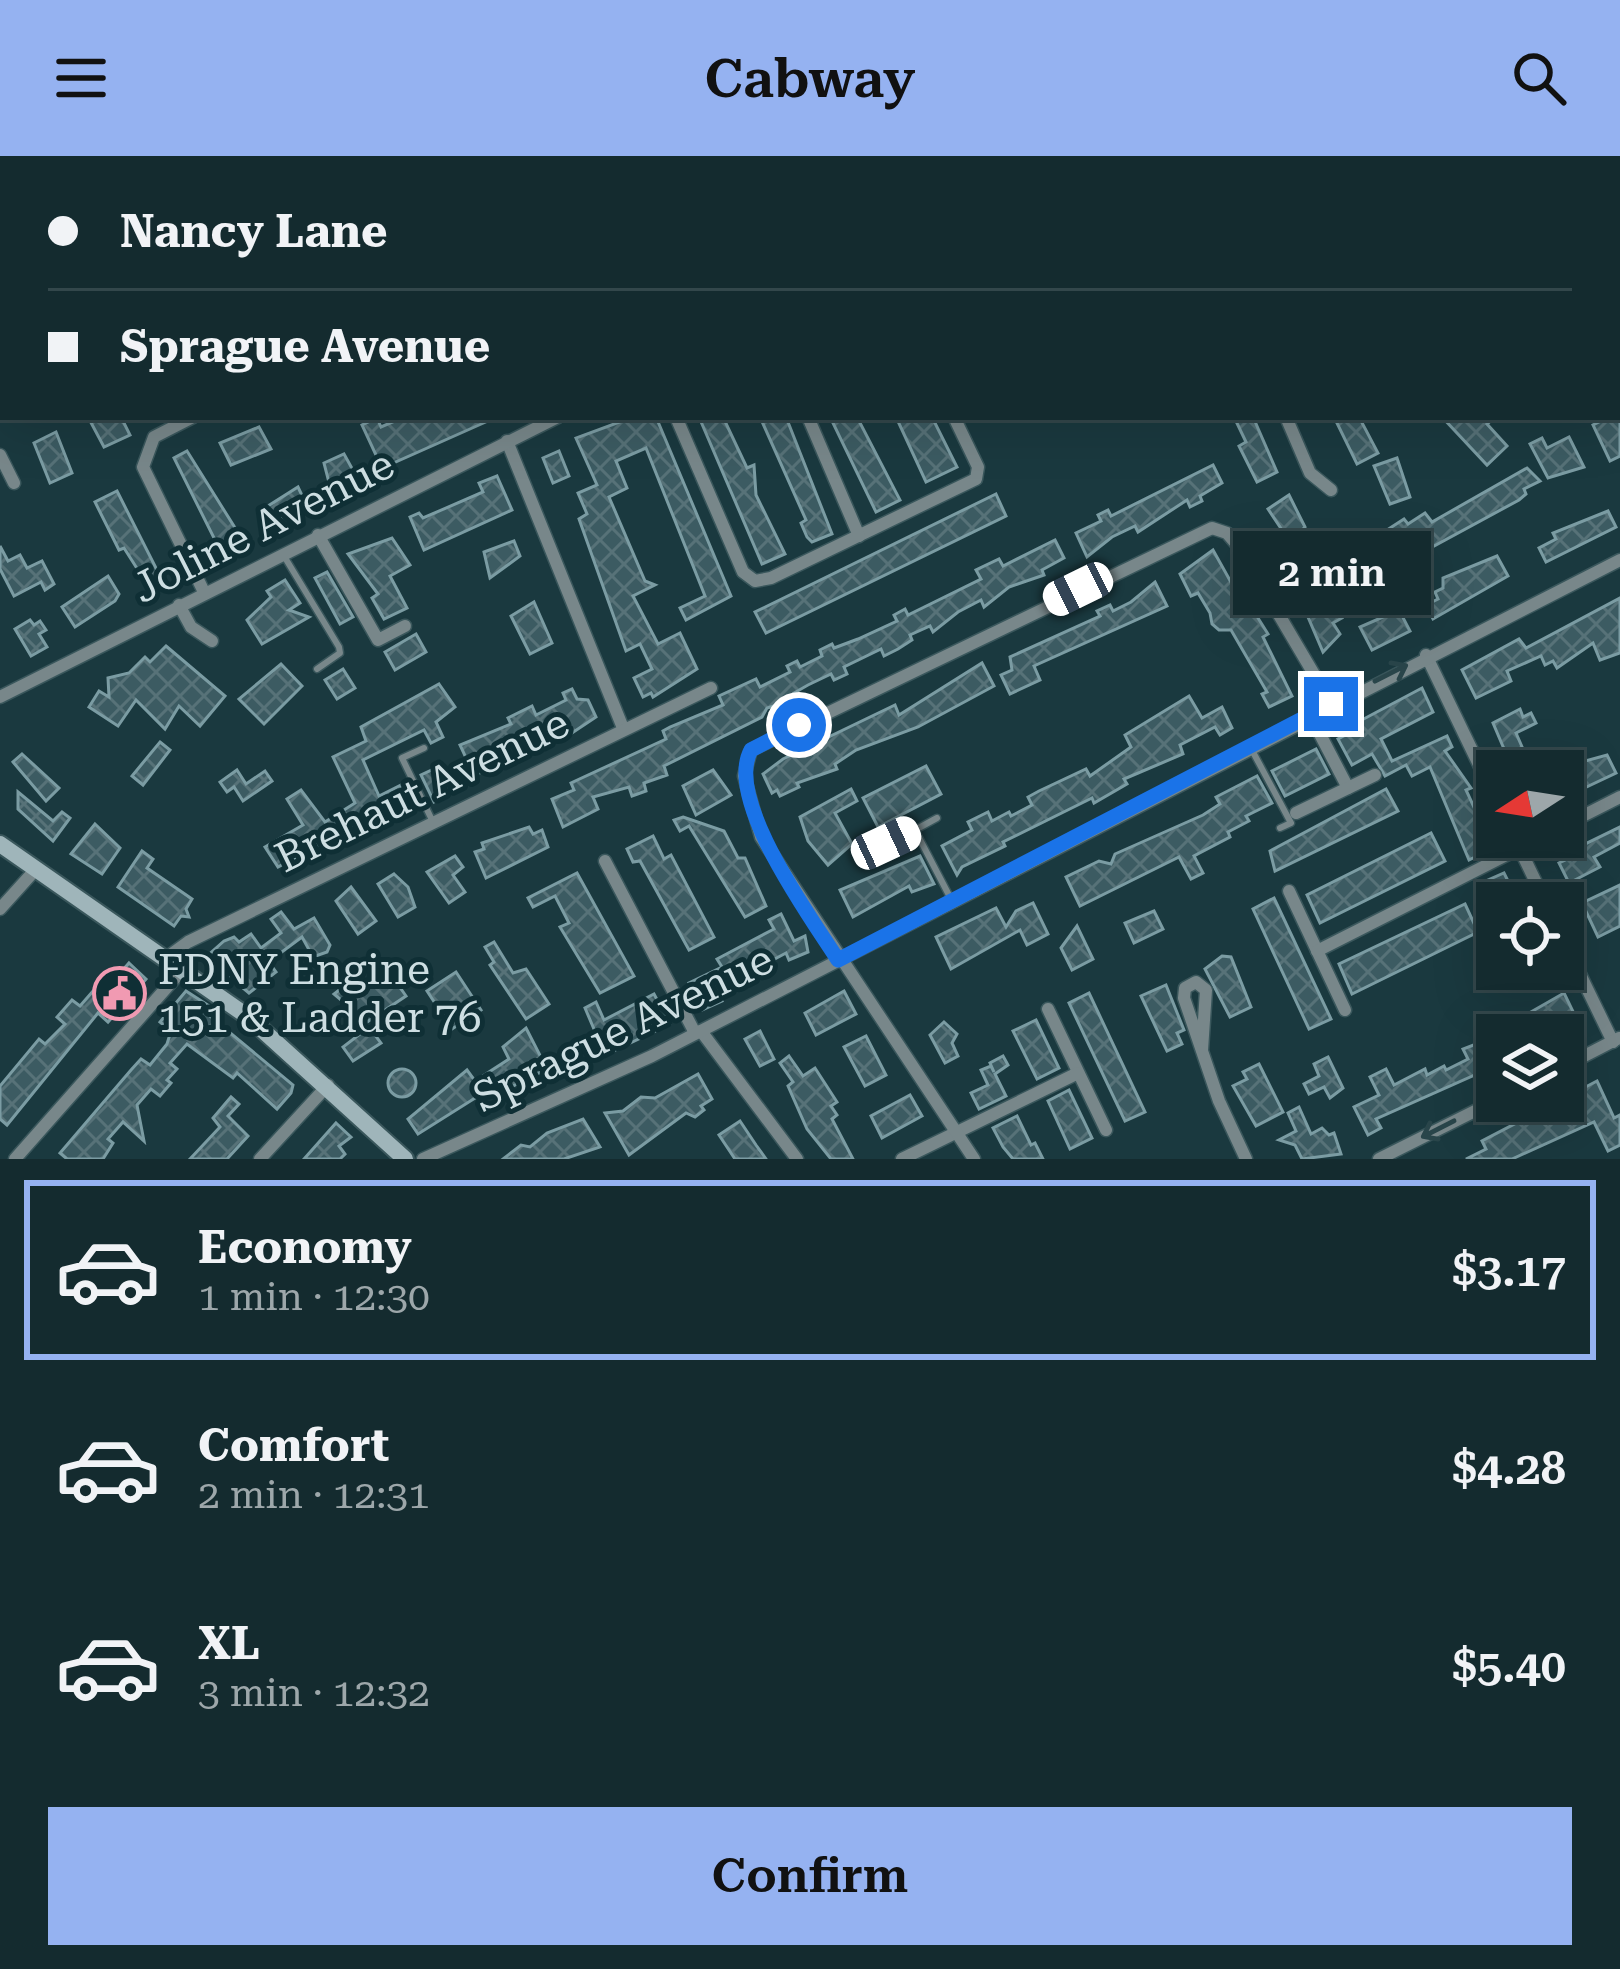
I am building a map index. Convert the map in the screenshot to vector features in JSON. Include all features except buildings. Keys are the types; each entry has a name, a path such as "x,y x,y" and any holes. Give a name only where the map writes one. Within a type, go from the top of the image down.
{"main road":[{"path":"0,844 183,970 328,1085 405,1159"}],"street":[{"path":"160,420 165,431"},
{"path":"187,420 147,445 143,467 204,592"},
{"name":"Joline Avenue","path":"0,697 552,420"},
{"path":"677,420 748,578 771,578 978,476 955,420"},
{"path":"809,420 859,536"},
{"path":"1287,420 1310,473 1331,490"},
{"path":"507,441 623,728"},
{"path":"0,455 14,483"},
{"path":"974,1159 838,960 758,832 744,776 754,747 1202,529 1216,528 1232,537 1331,704"},
{"path":"318,535 378,640 405,626"},
{"name":"Sprague Avenue","path":"423,1159 698,1032 1426,655 1620,560"},
{"path":"179,605 191,627 212,640"},
{"path":"1426,655 1476,759"},
{"name":"Brehaut Avenue","path":"166,958 188,942 711,688"},
{"path":"1310,715 1348,788"},
{"path":"1296,813 1375,775"},
{"path":"1584,815 1620,797"},
{"path":"1317,951 1489,858"},
{"path":"604,861 698,1032 797,1159"},
{"path":"0,909 36,869"},
{"path":"1289,892 1345,1010"},
{"path":"15,1159 183,970"},
{"path":"1584,979 1616,1040 1584,1056"},
{"path":"1048,1010 1106,1130"},
{"path":"1202,1050 1246,1159"},
{"path":"902,1159 1078,1073"},
{"path":"260,1159 328,1085"},
{"path":"1379,1159 1476,1110"}],"lane":[{"path":"282,553 339,647 340,653 317,668"},
{"path":"1250,746 1291,823 1280,828"},
{"path":"424,748 402,758 433,822"},
{"path":"886,843 937,818"},
{"path":"915,830 953,902"}],"place":[{"name":"FDNY Engine 151 & Ladder 76","path":"119,993"}],"route":[{"path":"799,725 751,750 744,776 760,838 799,892 838,960 1331,704"}]}
